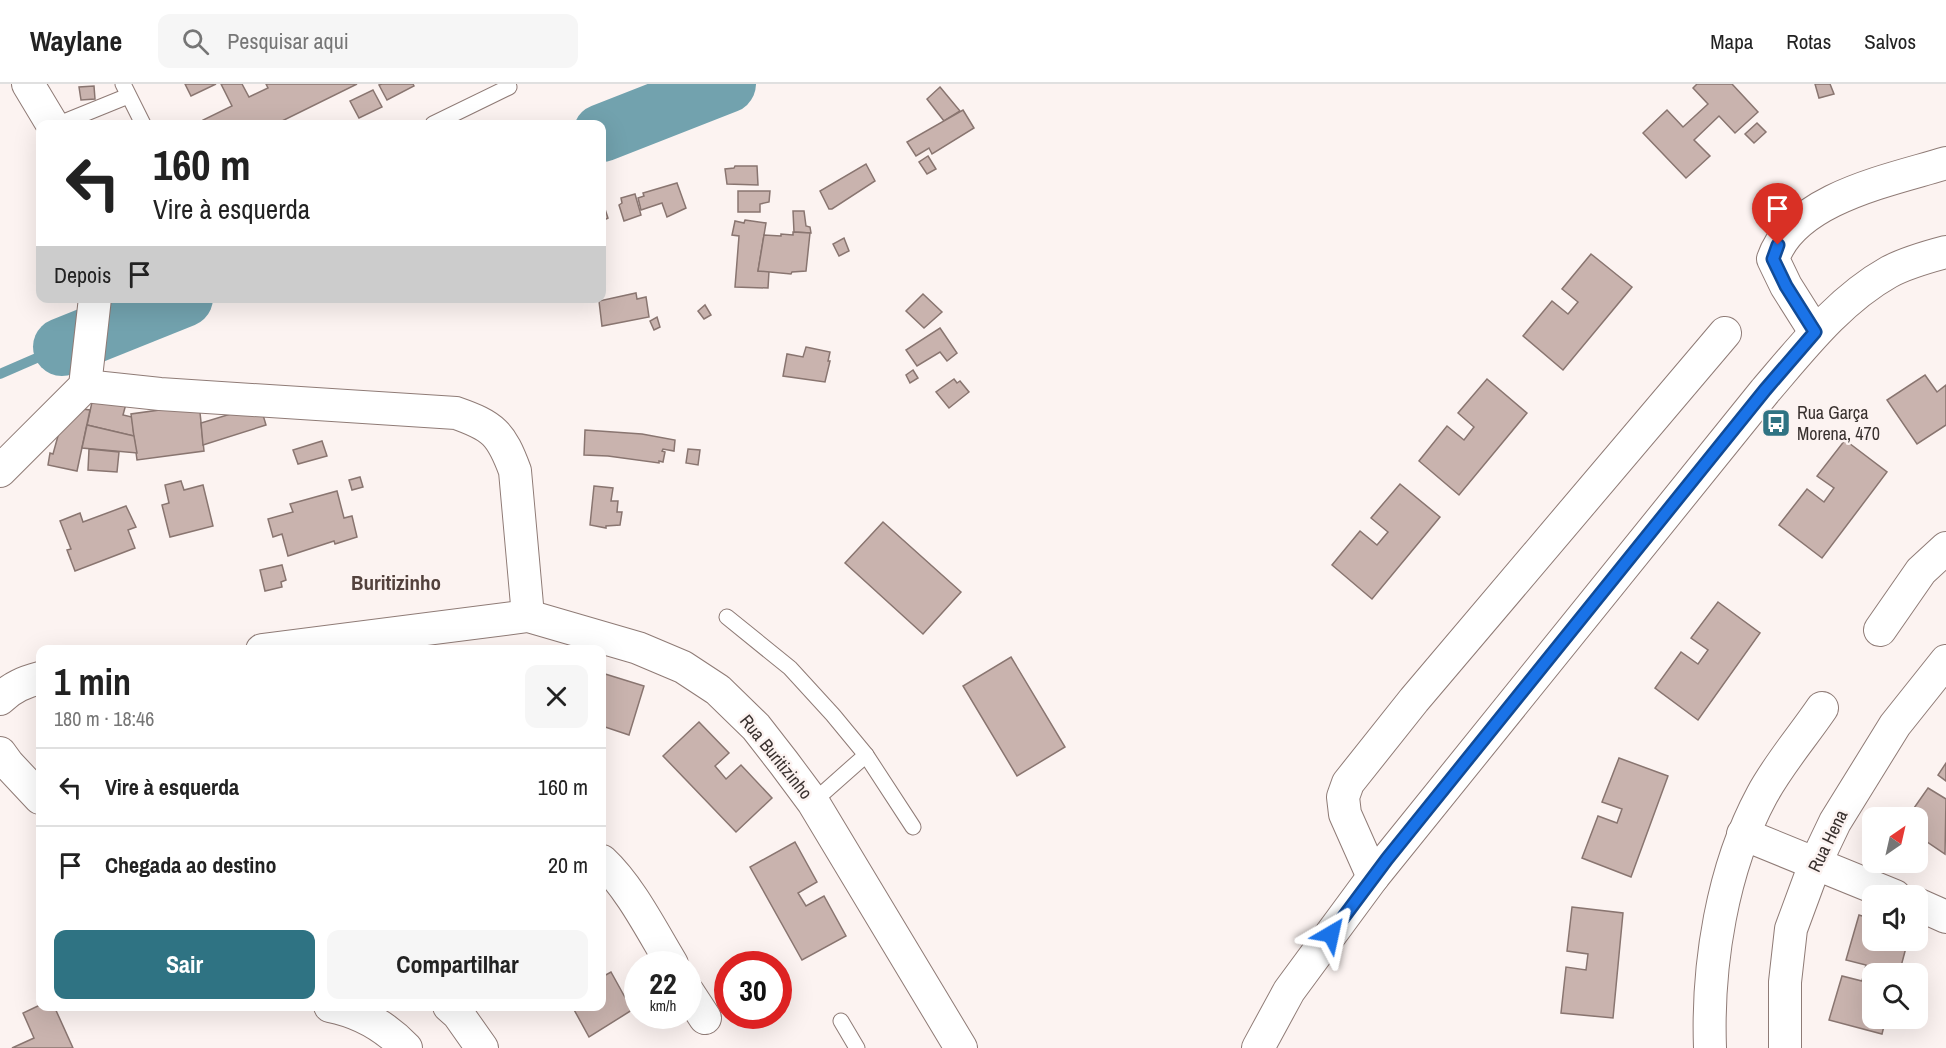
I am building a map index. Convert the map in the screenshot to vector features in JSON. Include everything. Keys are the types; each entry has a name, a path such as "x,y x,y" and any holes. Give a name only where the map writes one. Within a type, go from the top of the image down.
{"street":[{"path":"28,84 50,120"},
{"path":"1815,332 1786,286 1773,259 1778,245 1788,232 1825,205 1861,189 1946,163"},
{"path":"1258,1048 1289,991 1373,877 1765,390 1815,332 1855,297 1890,272 1946,252"},
{"path":"0,471 85,386 94,303"},
{"path":"1373,877 1345,814 1343,797 1347,783 1414,700 1725,333"},
{"path":"85,386 160,394 456,413 478,421 495,432 507,448 515,471 528,616"},
{"path":"1880,630 1921,571 1946,548"},
{"name":"Rua Buritizinho","path":"300,645 528,616 638,648 684,667 717,690 756,727 813,802 961,1048"},
{"name":"Rua Hena","path":"1785,1048 1785,982 1791,929 1815,864 1835,822 1894,725 1946,661"},
{"path":"0,699 8,691 36,679"},
{"path":"1710,1048 1708,1008 1716,946 1727,885 1743,834 1762,794 1822,708"},
{"path":"0,753 36,794"},
{"path":"1743,834 1868,885"},
{"path":"606,864 634,902 664,951"},
{"path":"1928,909 1946,917"},
{"path":"346,1011 366,1017 392,1033 406,1048"},
{"path":"455,1011 482,1048"},
{"path":"702,1013 705,1018"}],"lane":[{"path":"441,120 509,87"},
{"path":"67,120 125,90 141,120"},
{"path":"727,617 790,668 833,715 866,755 913,827"},
{"path":"813,802 866,755"},
{"path":"841,1021 857,1048"}],"building":[{"path":"185,84 216,84 191,96"},
{"path":"221,84 242,84 249,97 268,88 266,84 357,84 284,120 203,120 232,106"},
{"path":"413,84 414,86 387,100 379,85"},
{"path":"1697,84 1732,84 1758,112 1735,133 1719,116 1694,140 1710,156 1686,178 1643,133 1667,110 1683,127 1708,104 1693,88"},
{"path":"1815,84 1830,84 1834,94 1819,98"},
{"path":"94,86 95,99 81,100 79,87"},
{"path":"940,87 960,111 944,121 927,99"},
{"path":"373,90 382,107 359,118 350,101"},
{"path":"963,110 974,128 932,154 929,148 916,156 907,142"},
{"path":"1757,123 1766,132 1754,143 1745,134"},
{"path":"928,156 936,169 927,174 919,162"},
{"path":"866,164 875,181 829,209 820,191"},
{"path":"735,166 757,166 758,185 727,184 725,169"},
{"path":"677,183 686,208 667,217 662,203 641,210 638,198 644,196 643,193"},
{"path":"738,191 770,191 769,202 760,204 760,212 738,212"},
{"path":"635,194 641,215 624,221 619,205 622,203 621,198"},
{"path":"793,211 804,211 806,226 810,227 811,233 794,232"},
{"path":"745,220 766,223 758,271 769,271 768,288 735,287 739,236 732,235 735,221 744,223"},
{"path":"793,232 810,233 806,271 791,274 758,271 764,235 793,235"},
{"path":"844,238 849,251 839,256 833,244"},
{"path":"1591,254 1632,287 1563,370 1523,336 1552,301 1568,314 1578,302 1562,289"},
{"path":"636,293 637,299 646,297 649,317 602,326 599,303 606,303 606,299"},
{"path":"923,294 942,312 924,328 906,311"},
{"path":"705,305 711,315 704,319 698,311"},
{"path":"657,317 660,327 654,330 650,321"},
{"path":"940,328 957,353 947,361 940,352 917,366 906,350"},
{"path":"806,347 830,352 825,382 783,376 787,354 803,357"},
{"path":"913,370 918,378 910,383 906,375"},
{"path":"1925,375 1937,392 1946,385 1946,425 1917,444 1887,400"},
{"path":"954,379 957,383 960,381 969,392 949,408 936,392"},
{"path":"1487,379 1527,413 1459,495 1419,461 1447,426 1464,440 1474,427 1458,413"},
{"path":"94,393 127,400 123,415 132,417 134,436 87,425"},
{"path":"158,401 199,403 204,451 137,460 131,414 159,410"},
{"path":"260,405 266,425 203,445 201,423"},
{"path":"66,407 90,410 77,471 48,465"},
{"path":"87,425 134,436 137,453 82,448"},
{"path":"585,430 642,434 675,440 674,451 663,449 662,451 665,452 663,462 659,461 659,463 584,455"},
{"path":"1845,440 1887,472 1822,558 1779,525 1807,489 1824,502 1834,488 1817,476"},
{"path":"322,441 327,456 298,464 293,450"},
{"path":"89,449 119,452 117,472 88,470"},
{"path":"688,449 700,450 698,465 686,463"},
{"path":"360,477 363,487 352,490 349,480"},
{"path":"181,481 184,490 203,485 213,526 170,537 162,505 169,503 165,485"},
{"path":"1400,484 1440,517 1372,599 1332,565 1360,531 1377,545 1388,532 1371,518"},
{"path":"594,486 613,488 611,501 618,501 617,512 622,512 620,525 606,526 606,528 590,525"},
{"path":"337,491 344,518 352,516 357,537 335,544 334,541 288,556 282,534 273,537 268,519 293,512 290,504"},
{"path":"126,506 136,527 128,530 135,548 75,571 67,550 71,549 60,521 80,513 83,522"},
{"path":"883,522 961,592 923,634 845,563"},
{"path":"282,565 286,580 281,582 282,587 265,591 260,570"},
{"path":"1718,602 1760,633 1698,720 1655,688 1681,652 1698,664 1708,650 1691,638"},
{"path":"1011,657 1065,747 1017,776 963,686"},
{"path":"606,674 644,686 629,735 606,727"},
{"path":"699,722 729,753 715,766 726,779 741,765 772,798 736,832 663,756"},
{"path":"1619,758 1668,776 1631,877 1582,858 1598,816 1617,823 1622,809 1602,802"},
{"path":"1946,763 1946,781 1938,775"},
{"path":"1928,788 1946,799 1945,854 1928,842 1928,807 1915,807"},
{"path":"795,842 817,882 798,893 806,906 824,896 846,936 802,960 750,867"},
{"path":"1572,907 1623,913 1613,1018 1561,1013 1566,967 1586,970 1588,954 1567,951"},
{"path":"1859,915 1862,916 1862,951 1905,951 1902,963 1862,964 1846,960"},
{"path":"611,972 624,996 624,1015 589,1037 575,1011 606,1011 606,975"},
{"path":"1842,976 1862,981 1862,1029 1829,1020"},
{"path":"36,1007 36,1011 56,1011 73,1048 12,1048 34,1038 23,1013"},
{"path":"1863,1029 1883,1029 1882,1034"}],"waterway":[{"path":"606,131 727,84"},
{"path":"62,347 172,303"},
{"path":"0,374 62,347"}],"place":[{"name":"Rua Garça Morena, 470","path":"1776,423"}],"district":[{"name":"Buritizinho","path":"396,583"}],"route":[{"path":"1331,934 1387,859 1765,390 1815,332 1786,286 1773,259 1778,245"}]}
